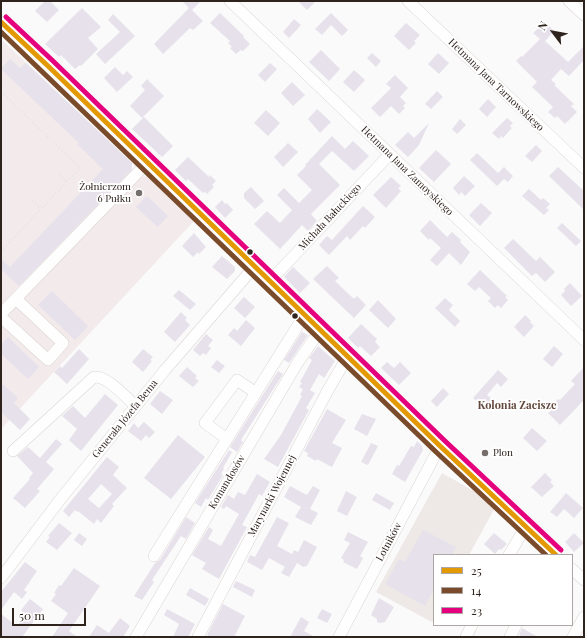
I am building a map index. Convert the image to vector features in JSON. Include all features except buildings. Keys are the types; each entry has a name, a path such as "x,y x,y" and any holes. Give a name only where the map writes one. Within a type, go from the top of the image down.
{"street":[{"name":"Hetmana Jana Zamoyskiego","path":"230,1 584,340"},
{"name":"Hetmana Jana Tarnowskiego","path":"408,1 584,168"},
{"path":"570,1 584,15"},
{"path":"1,22 321,329 440,446 555,554"},
{"name":"Michała Bałuckiego","path":"270,281 390,154"},
{"path":"16,299 63,343 48,360 2,312 148,162"},
{"name":"Generała Józefa Bema","path":"1,578 59,501 165,370 255,266"},
{"path":"154,556 305,314"},
{"name":"Komandosów","path":"136,637 298,362 321,329"},
{"name":"Marynarki Wojennej","path":"198,637 328,390 348,356"},
{"path":"13,451 94,376 100,376 106,380 136,406"},
{"path":"227,439 205,423 237,380 256,393"},
{"name":"Lotników","path":"339,637 440,446"},
{"path":"511,554 527,527"},
{"path":"573,570 584,580"},
{"path":"573,637 584,617"},
{"path":"466,637 472,626"},
{"path":"510,637 516,626"}],"path":[{"path":"1,92 80,168 1,251"},
{"path":"59,174 67,182"},
{"path":"32,201 41,209"}],"shaded area":[{"path":"1,39 132,163 132,171 139,177 148,176 194,221 1,429"},
{"path":"442,473 497,504 470,554 433,554 432,622 376,592"}],"transit line":[{"name":"23","path":"6,17 445,441 561,550"},
{"name":"25","path":"1,22 440,446 555,554"},
{"name":"14","path":"1,32 435,451 545,554"}],"place":[{"name":"Żołnierzom 6 Pułku","path":"139,193"},
{"name":"Plon","path":"485,453"}],"district":[{"name":"Kolonia Zacisze","path":"517,406"}]}
